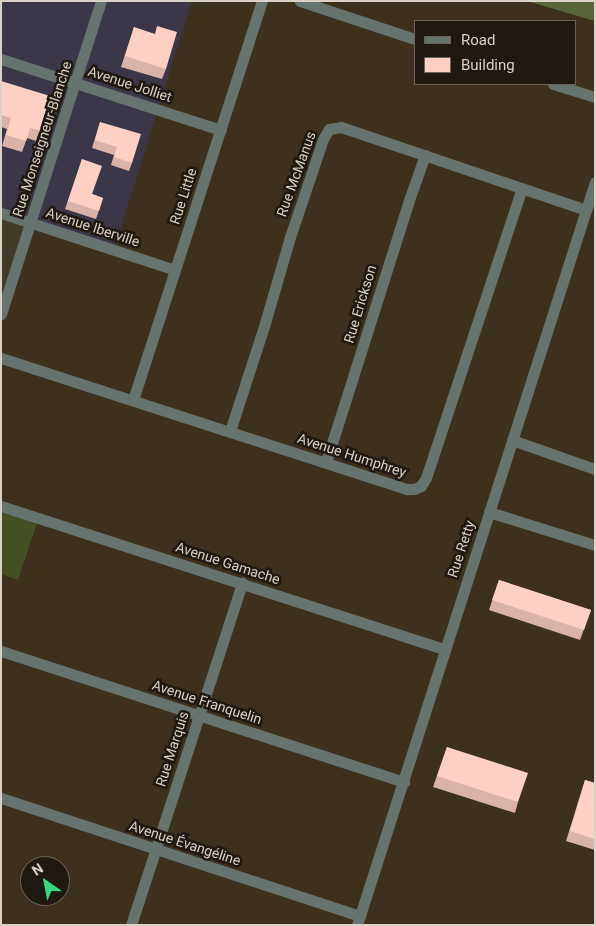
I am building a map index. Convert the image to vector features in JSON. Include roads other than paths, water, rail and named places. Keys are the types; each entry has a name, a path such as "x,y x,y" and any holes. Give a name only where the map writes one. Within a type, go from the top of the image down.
{"street":[{"name":"Rue Monseigneur-Blanche","path":"1,314 101,1"},
{"name":"Rue Little","path":"133,400 262,1"},
{"path":"300,1 414,39"},
{"name":"Avenue Jolliet","path":"1,59 221,130"},
{"path":"556,85 595,97"},
{"name":"Rue McManus","path":"230,431 265,323 290,237 323,139 330,129 341,127 586,210"},
{"name":"Rue Erickson","path":"326,462 425,155"},
{"name":"Rue Retty","path":"358,920 404,782 445,648 595,182"},
{"name":"Avenue Humphrey","path":"1,358 407,489 421,486 426,478 522,188"},
{"name":"Avenue Iberville","path":"1,213 175,270"},
{"path":"512,440 595,469"},
{"name":"Avenue Gamache","path":"1,506 445,648"},
{"path":"489,512 595,545"},
{"name":"Rue Marquis","path":"131,925 242,583"},
{"name":"Avenue Franquelin","path":"1,651 404,782"},
{"name":"Avenue Évangéline","path":"1,798 155,849 358,920"}]}
